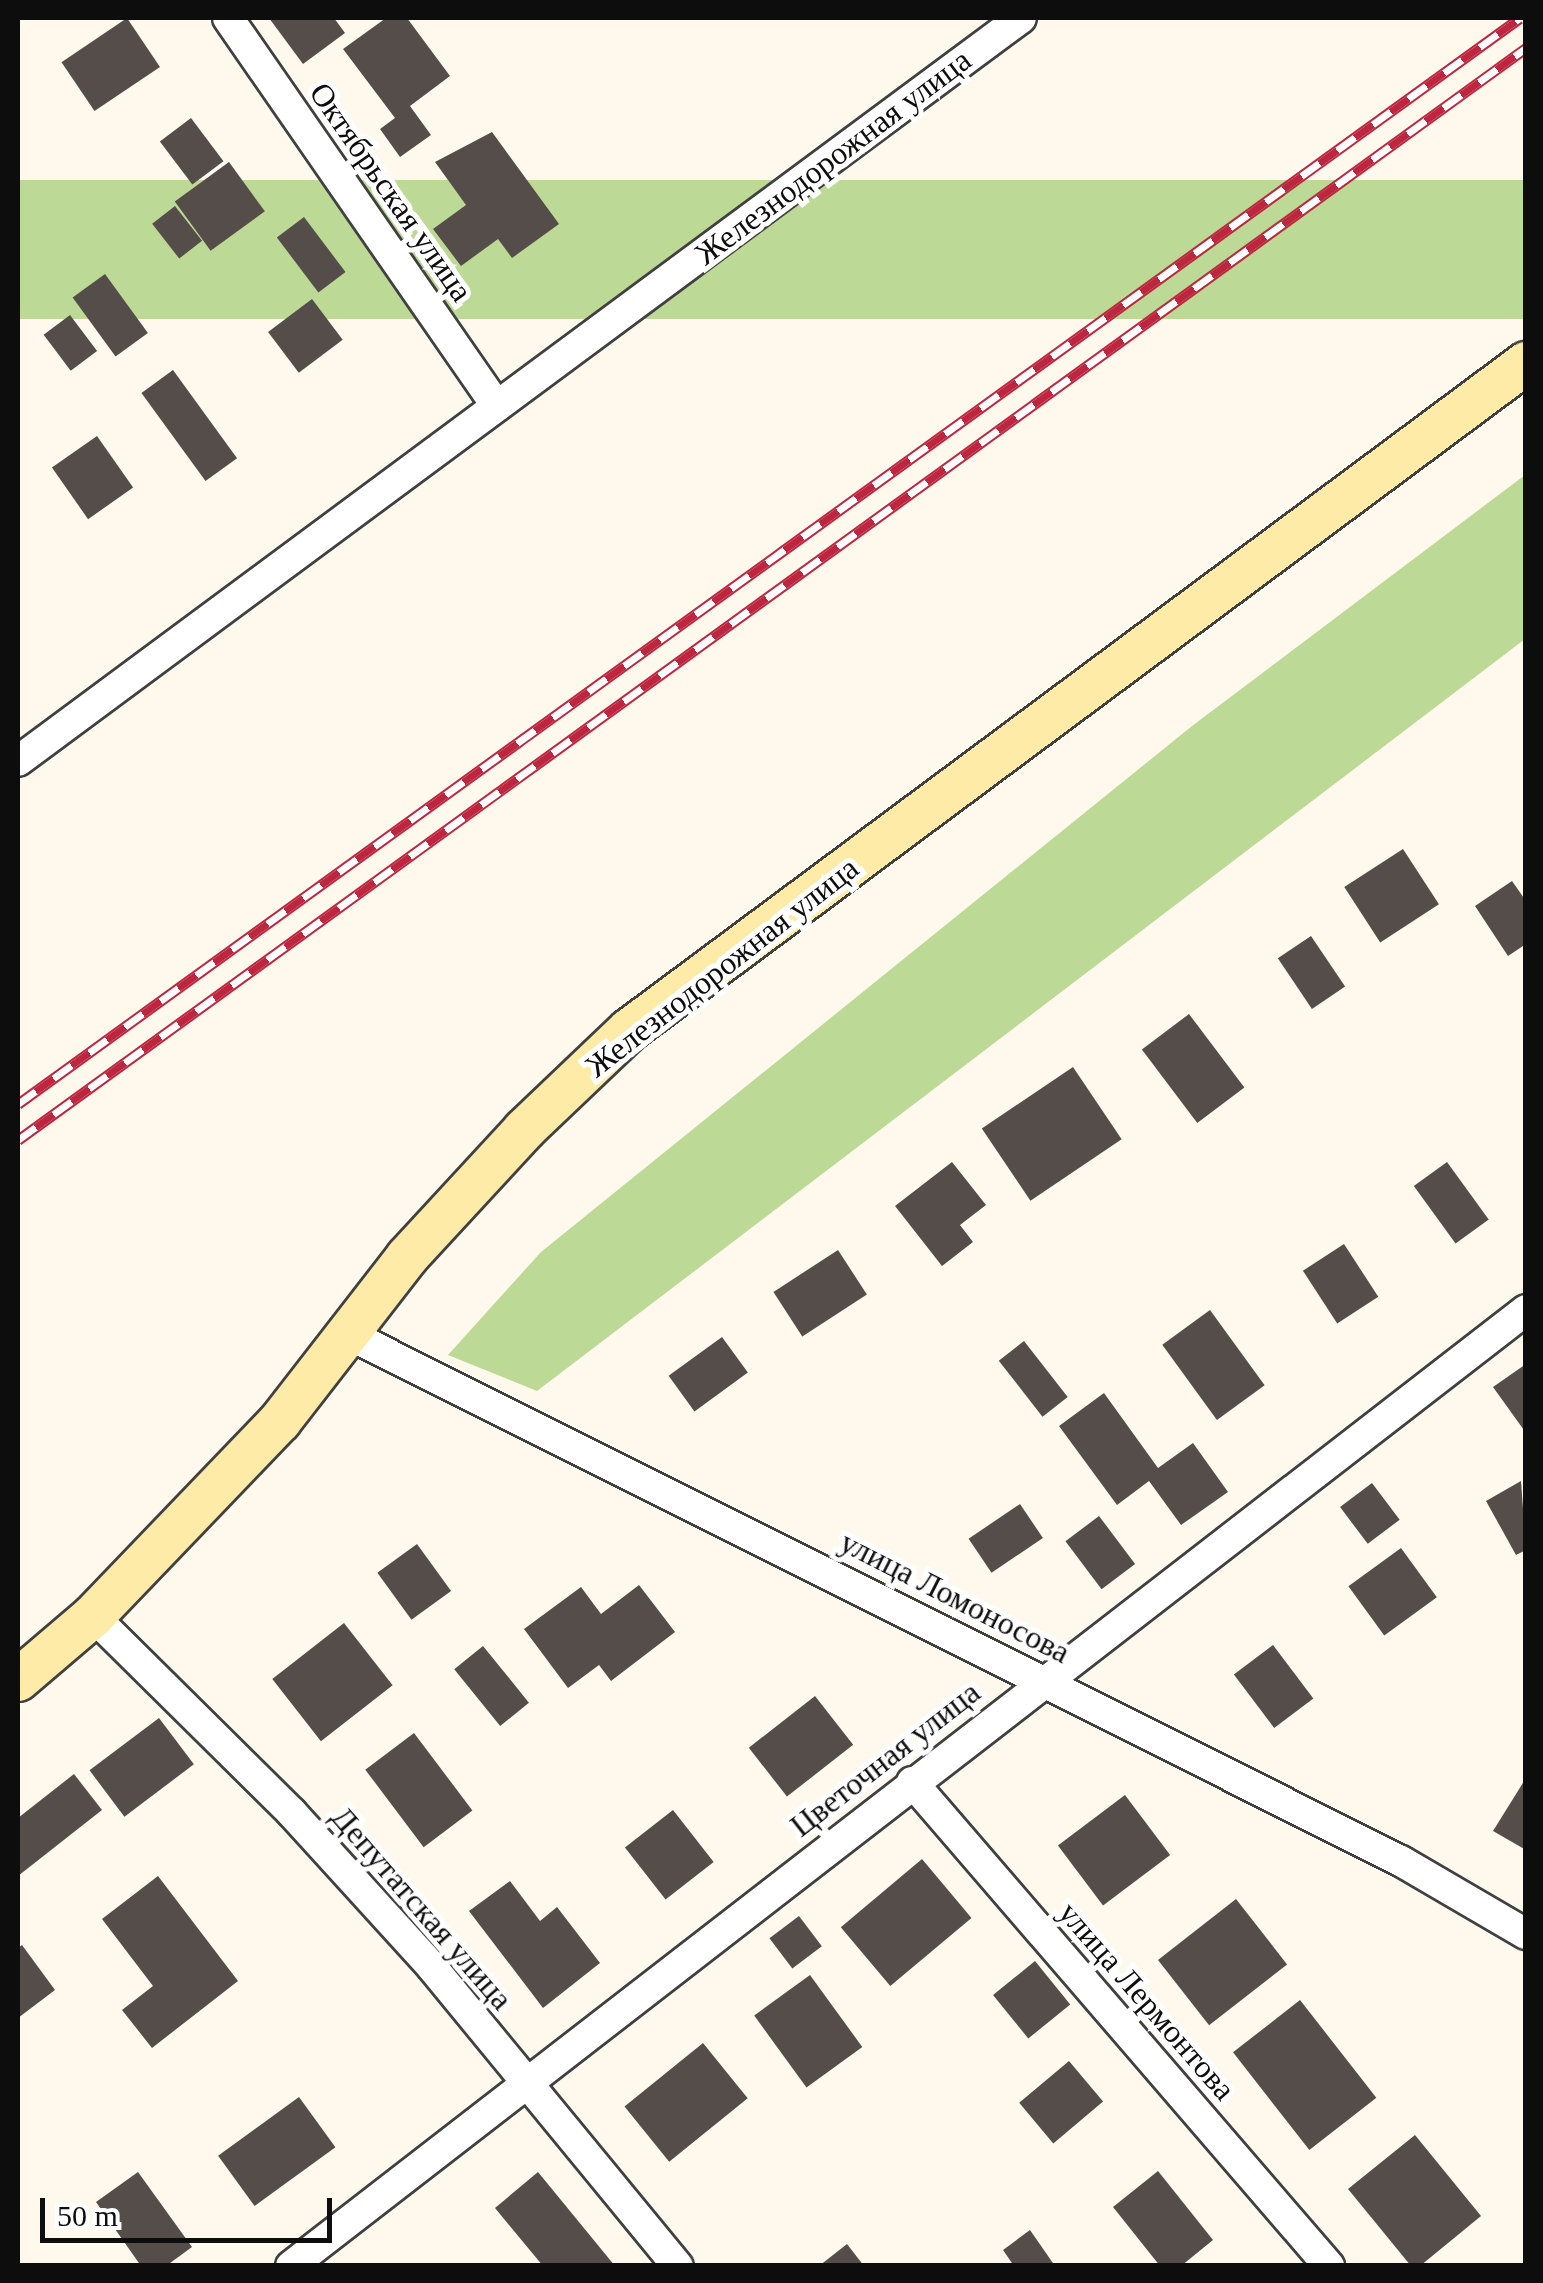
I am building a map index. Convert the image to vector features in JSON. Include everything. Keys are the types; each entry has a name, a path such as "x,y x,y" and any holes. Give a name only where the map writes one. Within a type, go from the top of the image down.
{"main road":[{"name":"Железнодорожная улица","path":"18,1680 93,1616 280,1421 408,1257 511,1144 630,1030 1526,363"}],"street":[{"name":"Октябрьская улица","path":"228,18 497,406"},
{"name":"Железнодорожная улица","path":"23,747 497,406 1021,18"},
{"name":"Цветочная улица","path":"291,2266 1042,1680 1526,1310"},
{"name":"улица Ломоносова","path":"348,1334 1402,1861 1526,1934"},
{"name":"Депутатская улица","path":"93,1616 292,1813 528,2084 678,2266"},
{"name":"улица Лермонтова","path":"912,1782 1329,2266"}],"green space":[{"path":"18,180 1525,180 1525,319 18,319"},
{"path":"1525,475 1525,639 537,1391 448,1355 541,1252 1192,726"}],"building":[{"path":"127,18 160,67 94,111 62,62"},
{"path":"269,18 334,18 345,33 303,64"},
{"path":"386,18 407,18 450,76 410,106 431,135 400,157 380,129 395,118 343,49"},
{"path":"191,118 223,161 192,185 160,141"},
{"path":"492,132 559,224 512,258 498,239 461,266 433,229 466,205 435,162"},
{"path":"229,162 265,211 211,251 175,201"},
{"path":"175,206 202,241 179,259 152,224"},
{"path":"304,217 346,272 318,293 277,237"},
{"path":"105,274 148,333 116,357 73,298"},
{"path":"312,299 343,340 299,373 268,332"},
{"path":"70,315 97,351 71,371 44,335"},
{"path":"173,370 237,458 206,481 141,393"},
{"path":"97,436 133,488 88,519 52,468"},
{"path":"1403,849 1439,904 1380,942 1344,887"},
{"path":"1512,881 1526,901 1526,944 1508,956 1475,906"},
{"path":"1311,936 1345,987 1312,1009 1278,958"},
{"path":"1189,1014 1244,1087 1197,1123 1142,1050"},
{"path":"1073,1067 1122,1139 1030,1201 982,1129"},
{"path":"952,1162 986,1205 960,1225 973,1242 942,1266 895,1206"},
{"path":"1447,1162 1489,1219 1456,1244 1414,1186"},
{"path":"1344,1244 1378,1297 1337,1324 1303,1271"},
{"path":"838,1250 867,1294 802,1336 773,1292"},
{"path":"1210,1310 1265,1385 1217,1420 1162,1345"},
{"path":"722,1337 748,1373 694,1411 669,1376"},
{"path":"1024,1341 1068,1397 1042,1417 999,1361"},
{"path":"1526,1364 1526,1433 1493,1387"},
{"path":"1104,1393 1158,1468 1193,1443 1228,1492 1181,1525 1149,1481 1117,1505 1059,1426"},
{"path":"1521,1481 1526,1550 1516,1555 1486,1501"},
{"path":"1372,1483 1400,1520 1368,1544 1340,1507"},
{"path":"1020,1504 1043,1538 992,1573 969,1539"},
{"path":"1099,1516 1135,1564 1102,1589 1065,1541"},
{"path":"417,1544 451,1591 411,1620 377,1573"},
{"path":"1401,1548 1437,1597 1384,1636 1348,1586"},
{"path":"639,1585 675,1632 611,1681 599,1665 568,1688 524,1629 581,1587 601,1614"},
{"path":"344,1623 393,1685 321,1741 272,1679"},
{"path":"1273,1645 1313,1699 1274,1728 1234,1674"},
{"path":"483,1646 529,1703 500,1726 454,1669"},
{"path":"815,1696 853,1745 787,1797 749,1748"},
{"path":"159,1718 194,1764 124,1817 90,1770"},
{"path":"414,1733 472,1810 424,1847 365,1770"},
{"path":"74,1774 102,1810 18,1876 18,1818"},
{"path":"1526,1778 1526,1850 1493,1831"},
{"path":"1125,1795 1170,1855 1103,1905 1058,1846"},
{"path":"673,1810 714,1862 666,1900 625,1848"},
{"path":"922,1859 971,1918 890,1986 841,1927"},
{"path":"158,1876 238,1981 152,2048 122,2010 153,1986 102,1919"},
{"path":"510,1881 540,1921 557,1907 600,1963 543,2008 469,1911"},
{"path":"1236,1899 1287,1964 1209,2025 1158,1960"},
{"path":"799,1916 822,1946 792,1969 769,1938"},
{"path":"22,1945 55,1990 18,2018 18,1948"},
{"path":"1035,1961 1070,2005 1028,2039 993,1995"},
{"path":"810,1975 862,2047 806,2088 754,2016"},
{"path":"1300,2000 1376,2098 1309,2150 1233,2052"},
{"path":"703,2043 748,2098 669,2162 625,2107"},
{"path":"1069,2061 1103,2102 1053,2143 1019,2103"},
{"path":"299,2097 335,2147 255,2206 218,2156"},
{"path":"1415,2135 1481,2216 1420,2266 1411,2266 1348,2189"},
{"path":"1158,2171 1213,2240 1181,2266 1160,2266 1113,2207"},
{"path":"138,2172 192,2247 166,2266 141,2266 96,2202"},
{"path":"538,2172 615,2266 543,2266 495,2208"},
{"path":"1030,2230 1055,2266 1014,2266 1003,2250"},
{"path":"847,2244 864,2266 819,2266"}],"railway":[{"path":"18,1104 1520,18"},
{"path":"18,1140 1526,48"}]}
